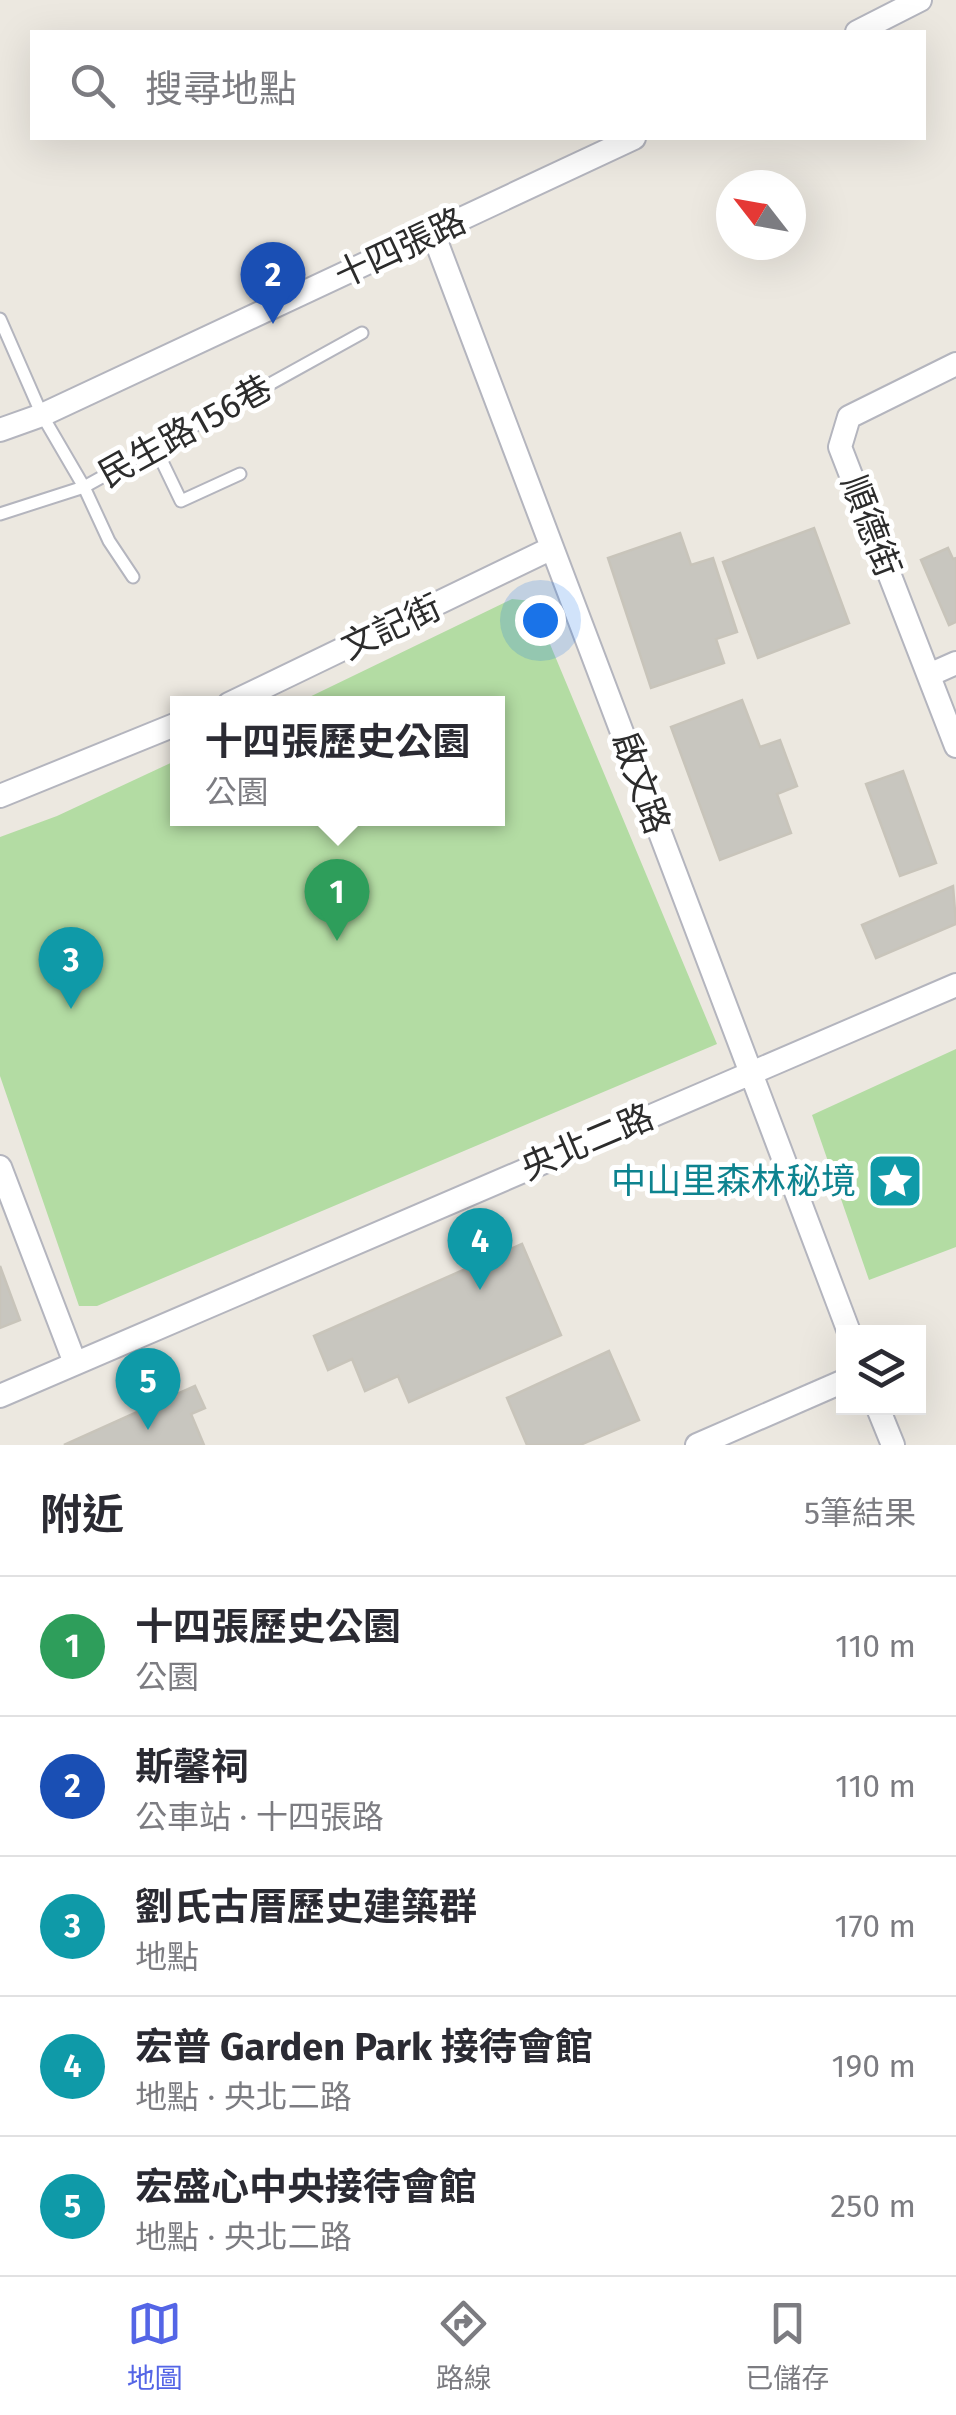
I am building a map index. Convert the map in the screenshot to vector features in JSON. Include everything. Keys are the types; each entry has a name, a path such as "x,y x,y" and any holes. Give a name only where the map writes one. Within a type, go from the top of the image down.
{"street":[{"path":"861,30 920,0"},
{"name":"十四張路","path":"0,430 42,415 630,140"},
{"name":"啟文路","path":"433,233 846,1325"},
{"name":"順德街","path":"956,364 849,417 840,447 956,746"},
{"name":"文記街","path":"246,696 552,548"},
{"path":"929,675 956,662"},
{"path":"0,796 170,727"},
{"name":"央北二路","path":"0,1396 956,985"},
{"path":"0,1167 75,1363"},
{"path":"697,1445 836,1384"},
{"path":"881,1415 894,1445"}],"lane":[{"path":"0,318 42,415 133,578"},
{"name":"民生路156巷","path":"0,514 84,487 362,332"},
{"path":"156,448 181,501 240,474"}],"green space":[{"path":"512,599 532,601 717,1044 97,1306 79,1306 0,1076 0,837 57,816 170,763 170,826 505,826 505,696 311,696"},
{"name":"中山里森林秘境","path":"956,1049 956,1247 869,1280 812,1115"}],"building":[{"path":"814,528 849,623 758,658 723,562"},
{"path":"680,533 691,565 713,558 737,632 716,639 724,663 651,688 608,558"},
{"path":"948,548 956,558 956,622 949,625 921,560"},
{"path":"742,700 760,747 780,740 797,786 777,794 791,833 720,860 671,727"},
{"path":"903,771 936,863 900,876 866,784"},
{"path":"953,886 956,924 876,958 862,925"},
{"path":"522,1244 561,1335 409,1402 398,1376 365,1391 352,1359 328,1370 314,1336"},
{"path":"0,1266 20,1320 0,1328"},
{"path":"609,1351 639,1420 580,1445 527,1445 507,1398"},
{"path":"195,1386 205,1408 191,1414 204,1445 64,1445"}],"place":[{"name":"斯馨祠","path":"273,324"},
{"name":"十四張歷史公園","path":"337,941"},
{"name":"劉氏古厝歷史建築群","path":"71,1009"},
{"name":"中山里森林秘境","path":"895,1181"},
{"name":"宏普 Garden Park 接待會館","path":"480,1290"},
{"name":"宏盛心中央接待會館","path":"148,1430"}]}
